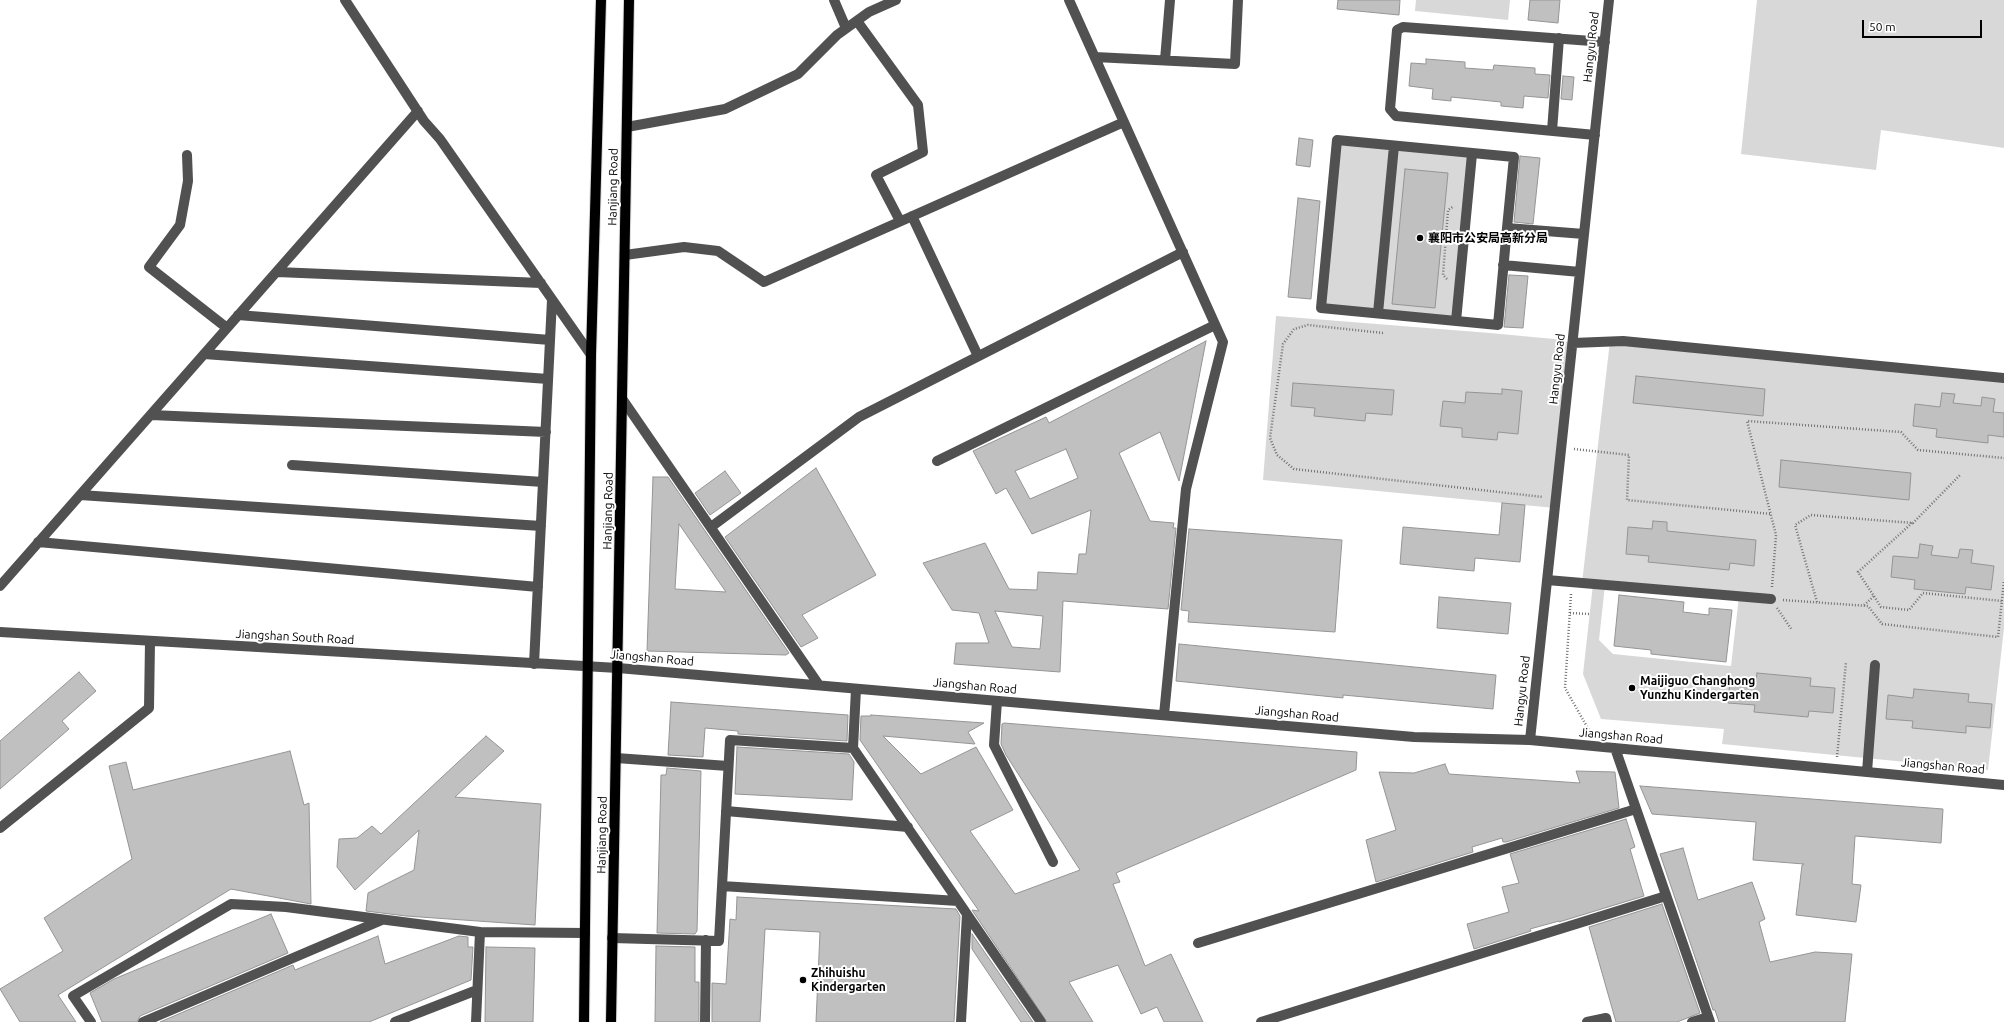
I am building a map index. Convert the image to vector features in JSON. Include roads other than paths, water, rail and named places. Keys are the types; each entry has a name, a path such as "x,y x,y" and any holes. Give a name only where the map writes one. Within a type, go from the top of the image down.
{"main road":[{"name":"Hanjiang Road","path":"584,1022 592,356 601,0"},
{"name":"Hanjiang Road","path":"611,1022 629,0"}],"street":[{"path":"345,0 418,111 440,139 592,356"},
{"path":"834,0 846,28"},
{"path":"627,127 725,109 798,74 846,28 869,12 896,0"},
{"path":"1069,0 1223,342 1186,489 1164,715"},
{"path":"1165,60 1170,0"},
{"path":"1095,57 1235,64 1238,0"},
{"name":"Hangyu Road","path":"1530,740 1610,0"},
{"path":"857,21 918,105 923,152 876,175 900,222"},
{"path":"1595,135 1396,116 1390,109 1397,30 1403,27 1605,42"},
{"path":"1552,131 1559,38"},
{"path":"0,586 418,111"},
{"path":"625,255 684,248 718,250 764,282 1124,122"},
{"path":"1337,140 1472,154 1514,158 1498,325 1321,308 1337,140"},
{"path":"1378,313 1394,146"},
{"path":"187,154 188,181 180,225 148,267 227,328"},
{"path":"1456,321 1472,154"},
{"path":"912,216 978,356"},
{"path":"1507,228 1584,234"},
{"path":"710,528 859,417 1183,252"},
{"path":"1504,265 1580,272"},
{"path":"277,272 541,283"},
{"path":"534,664 552,300"},
{"path":"238,315 550,340"},
{"path":"936,461 1215,325"},
{"path":"1573,343 1624,341 2004,378"},
{"path":"204,354 548,379"},
{"path":"623,400 710,528 820,685"},
{"path":"151,414 546,432"},
{"path":"292,465 543,482"},
{"path":"80,495 541,526"},
{"path":"38,542 538,587"},
{"path":"1547,580 1771,599"},
{"name":"Jiangshan South Road","path":"0,632 589,667"},
{"path":"0,828 149,708 150,642"},
{"path":"1867,772 1875,665"},
{"name":"Jiangshan Road","path":"589,667 618,668 820,685 1414,737 1530,740 2004,785"},
{"path":"856,689 853,748 1041,1022"},
{"path":"997,701 994,745 1053,862"},
{"path":"612,938 719,941 730,740 853,748"},
{"path":"1615,748 1709,1020 1692,1022"},
{"path":"616,758 728,766"},
{"path":"1198,943 1636,809"},
{"path":"726,811 908,827"},
{"path":"722,886 958,900"},
{"path":"1261,1022 1666,896"},
{"path":"90,1022 73,996 232,904 286,907 480,932 585,933"},
{"path":"961,1022 967,914"},
{"path":"143,1022 383,920"},
{"path":"476,1022 480,932"},
{"path":"705,1022 706,940"},
{"path":"395,1022 477,990"},
{"path":"1587,1022 1606,1018 1607,1022"}],"place":[{"name":"襄阳市公安局高新分局","path":"1420,238"},
{"name":"Maijiguo Changhong Yunzhu Kindergarten","path":"1632,688"},
{"name":"Zhihuishu Kindergarten","path":"803,980"}]}
